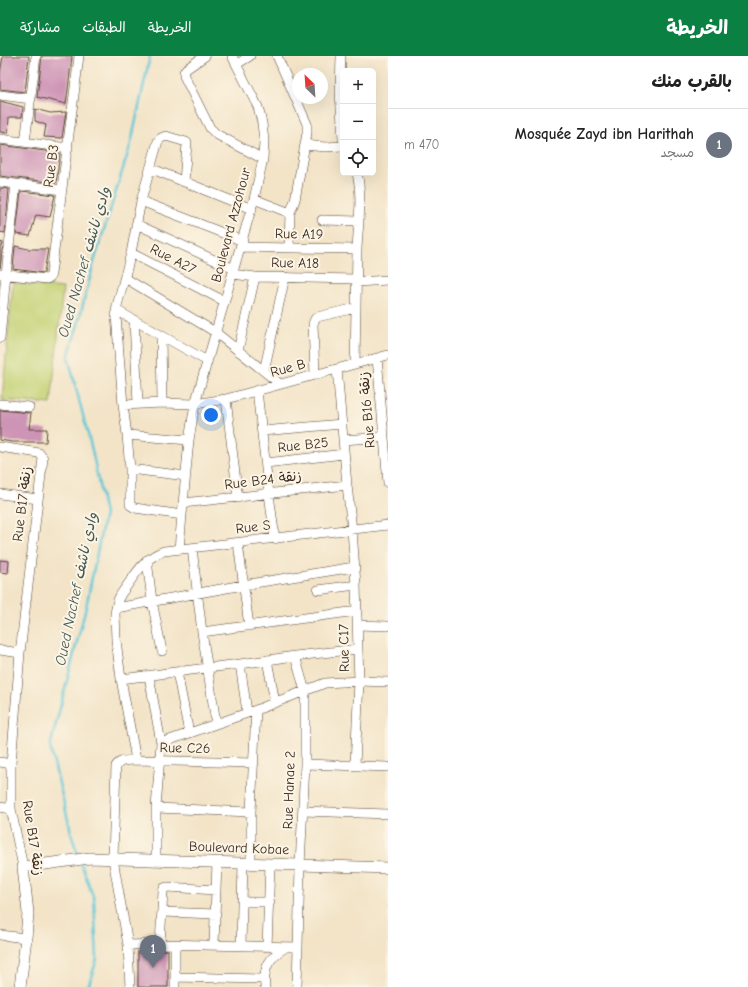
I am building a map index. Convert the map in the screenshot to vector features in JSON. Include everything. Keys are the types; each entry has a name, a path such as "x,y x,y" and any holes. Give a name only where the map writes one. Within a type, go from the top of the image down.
{"main road":[{"name":"Boulevard Kobae","path":"23,866 90,858 388,868"},
{"name":"Rue B17 زنقة","path":"20,987 28,913 23,866"}],"street":[{"path":"25,142 36,56"},
{"name":"Rue B3","path":"3,274 47,279 52,274 79,56"},
{"path":"205,56 186,69 184,76 210,128 216,134 263,158"},
{"name":"Boulevard Azzohour","path":"179,549 189,440 195,404 252,209 263,158 264,141 258,107 232,56"},
{"path":"237,64 250,56"},
{"path":"277,56 307,124 307,138 295,200 290,213 289,248"},
{"path":"341,56 341,104"},
{"path":"0,95 31,99"},
{"path":"182,515 135,508 130,504 130,469 123,404 116,310 131,252 141,200 158,141 161,138 166,136 186,142 188,145 184,182"},
{"path":"0,139 68,148"},
{"path":"305,145 326,147 340,146"},
{"path":"150,168 252,209"},
{"path":"355,364 357,249 360,197 358,176"},
{"path":"0,182 62,190"},
{"path":"0,338 3,274 16,184"},
{"path":"254,199 290,213"},
{"path":"141,200 242,244"},
{"path":"322,220 359,221"},
{"name":"Rue A18","path":"136,224 234,271 255,276 388,280"},
{"name":"Rue A19","path":"242,244 289,248 357,249"},
{"name":"Rue A27","path":"131,252 224,301"},
{"path":"238,351 255,276"},
{"path":"264,371 285,277"},
{"path":"125,278 215,332 280,384"},
{"path":"315,375 313,324 315,319 317,317 356,308"},
{"path":"116,310 207,361"},
{"path":"134,320 138,404"},
{"path":"161,335 162,403"},
{"name":"Rue B","path":"123,404 195,404 226,399 388,355"},
{"name":"Rue B16 زنقة","path":"377,358 388,483"},
{"path":"337,369 352,530"},
{"path":"257,391 275,539"},
{"path":"226,399 238,498"},
{"path":"0,404 29,407"},
{"path":"262,431 342,424"},
{"path":"127,435 189,440"},
{"path":"343,440 384,437"},
{"name":"Rue B17 زنقة","path":"0,447 39,453 43,458 20,653 11,764 11,809 23,866"},
{"name":"Rue B25","path":"266,463 344,454"},
{"path":"130,469 186,476"},
{"name":"Rue B24 زنقة","path":"183,503 347,485"},
{"path":"0,494 38,499"},
{"name":"Rue S","path":"147,560 158,553 179,549 388,525"},
{"name":"Rue C17","path":"352,530 356,584 359,681 355,765"},
{"path":"238,543 249,626"},
{"path":"192,548 202,632 216,723"},
{"path":"147,560 152,601 162,651"},
{"path":"136,760 121,679 116,640 115,613 121,594 147,560"},
{"path":"116,608 354,567"},
{"path":"318,590 356,584"},
{"path":"202,632 357,612"},
{"path":"357,625 388,626"},
{"path":"121,679 358,649"},
{"path":"0,650 20,653"},
{"name":"Rue Hanae 2","path":"295,656 305,691 305,764 300,866 297,987"},
{"path":"267,660 275,702"},
{"path":"240,664 251,711 254,763 247,863 242,902 241,946"},
{"path":"177,672 189,733"},
{"path":"149,676 161,743 156,808 156,860"},
{"path":"161,743 325,683 359,681 388,682"},
{"name":"Rue C26","path":"113,859 116,769 118,764 124,761 136,760 254,763"},
{"path":"0,762 11,764"},
{"path":"305,764 388,767"},
{"path":"0,807 11,809"},
{"path":"156,808 251,812"},
{"path":"303,811 388,814"},
{"path":"113,859 128,945 130,987"},
{"path":"214,945 217,862"},
{"path":"267,947 270,902 270,864"},
{"path":"160,944 163,892 165,887 216,890"},
{"path":"242,902 270,902"},
{"path":"162,912 216,914"},
{"path":"0,936 26,938"},
{"path":"128,945 160,944 298,947"},
{"path":"175,945 175,987"},
{"path":"175,977 265,983 266,968 271,959 278,952 287,947"}],"green space":[{"path":"13,283 63,288 51,404 2,400"}],"building":[{"path":"3,56 29,56 25,92 0,89 0,73"},
{"path":"42,56 72,56 66,104 37,97"},
{"path":"0,101 23,107 22,117 9,117 8,133 0,132"},
{"path":"35,109 50,113 66,112 62,138 44,137 46,125 35,121"},
{"path":"0,145 60,153 56,183 0,176"},
{"path":"0,188 9,189 5,233 0,232"},
{"path":"21,191 55,195 50,217 36,215 30,236 16,234"},
{"path":"0,242 3,243 0,268"},
{"path":"15,246 28,249 48,249 44,273 13,269"},
{"path":"0,410 31,413 29,429 47,429 46,442 12,442 0,440"},
{"path":"0,560 9,561 8,573 0,572"},
{"path":"168,950 168,987 138,987 138,951"}],"waterway":[{"name":"Oued Nachef وادي ناشف","path":"79,857 73,840 50,747 86,607 105,514 92,450 68,357 94,262 131,143 150,56"},
{"name":"Oued Nachef وادي ناشف","path":"81,863 94,899 97,959 88,987"}],"place":[{"name":"Mosquée Zayd ibn Harithah","path":"153,968"}]}
